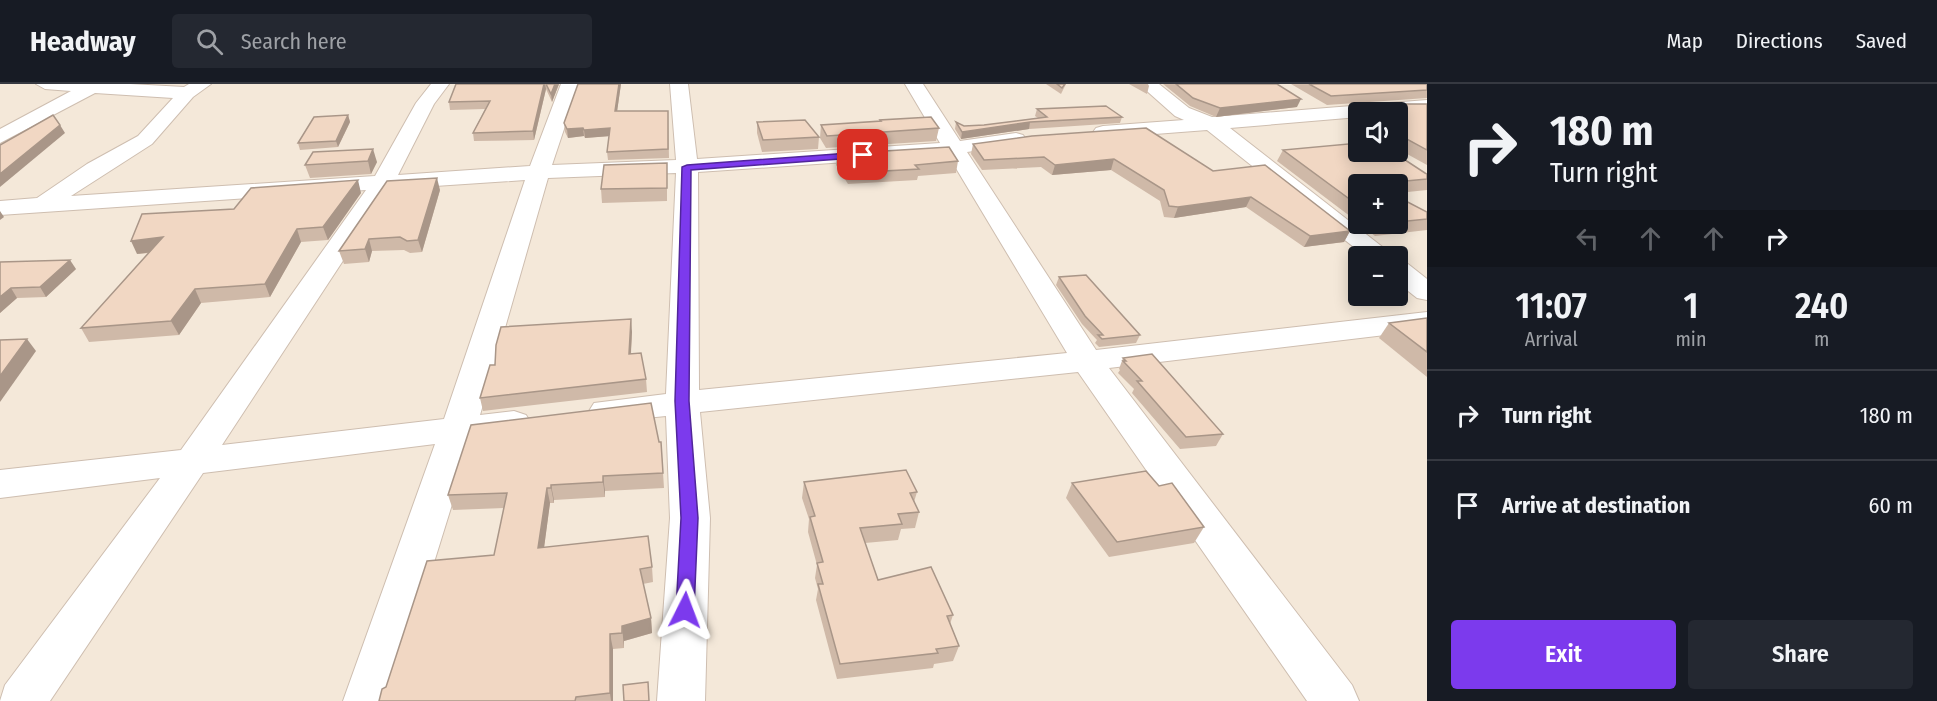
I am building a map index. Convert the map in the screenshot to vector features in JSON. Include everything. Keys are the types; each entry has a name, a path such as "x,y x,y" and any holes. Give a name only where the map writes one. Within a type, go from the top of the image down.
{"street":[{"path":"45,84 194,88"},
{"path":"22,701 194,460 383,182 425,103 440,84"},
{"path":"366,701 458,430 539,172 570,84"},
{"path":"679,84 687,167 682,401 690,518 681,701"},
{"path":"914,84 1087,361 1335,701"},
{"path":"1148,84 1182,111 1214,125 1368,246"},
{"path":"2,133 92,87"},
{"path":"43,205 95,169 145,140 194,88"},
{"path":"1396,89 1427,106"},
{"path":"1293,96 1348,129"},
{"path":"1087,133 1214,125 1323,113 1427,106"},
{"path":"0,208 539,172 687,167 955,148 1041,136"},
{"path":"1408,278 1427,292"},
{"path":"576,415 682,401 1087,361 1427,321"},
{"path":"0,484 541,419"}],"shaded area":[{"path":"0,84 1427,84 1427,701 0,701"}],"building":[{"path":"456,84 544,84 533,131 473,133 490,101 449,102"},
{"path":"546,84 555,84 551,94"},
{"path":"578,84 619,84 615,111 668,111 668,149 607,152 610,128 567,129 564,123"},
{"path":"1176,84 1277,84 1301,99 1220,108 1193,98"},
{"path":"1309,84 1427,84 1427,90 1331,96"},
{"path":"1408,104 1427,104 1427,150 1408,140"},
{"path":"1106,106 1122,117 1030,122 962,132 956,122 964,126 984,125 1047,117 1037,109"},
{"path":"53,115 60,125 0,174 0,145"},
{"path":"348,115 336,141 298,143 314,117"},
{"path":"931,117 939,128 827,136 821,125 880,120"},
{"path":"805,120 819,137 763,140 757,122"},
{"path":"1146,128 1213,171 1265,165 1348,231 1310,236 1251,197 1178,207 1169,206 1164,190 1114,159 1055,165 1044,157 984,160 973,144 1032,136"},
{"path":"1348,144 1348,162 1408,162 1427,174 1427,179 1408,181 1408,174 1348,174 1348,198 1283,150"},
{"path":"949,147 958,161 915,165 919,169 849,173 837,154"},
{"path":"373,149 368,161 305,165 313,152"},
{"path":"667,163 667,188 601,189 604,165"},
{"path":"437,178 418,240 407,241 400,237 369,239 365,249 339,251 387,181"},
{"path":"358,180 323,227 297,229 265,284 195,289 171,321 81,328 163,237 131,241 142,214 234,209 251,188"},
{"path":"1408,202 1427,212 1427,219 1408,221"},
{"path":"70,260 40,287 11,288 0,297 0,262"},
{"path":"1086,275 1140,335 1102,339 1098,335 1103,335 1085,316 1059,277"},
{"path":"1427,318 1427,352 1389,323"},
{"path":"631,319 629,354 641,353 646,379 480,398 490,365 495,365 496,345 501,327"},
{"path":"27,339 0,376 0,340"},
{"path":"1152,354 1223,434 1186,437 1137,381 1142,381 1123,361 1126,361 1123,358"},
{"path":"651,403 659,442 661,442 663,473 603,476 603,482 551,485 551,488 547,488 538,548 648,536 652,567 640,569 651,618 622,626 622,633 610,634 610,693 576,697 575,701 379,701 382,689 386,687 427,561 494,555 507,493 448,495 471,425"},
{"path":"906,470 917,492 910,493 919,512 898,514 902,524 860,528 878,580 931,567 953,615 947,616 959,646 936,649 938,653 840,664 818,584 823,584 817,563 823,562 810,517 815,516 804,482"},
{"path":"1146,471 1159,486 1172,483 1204,527 1117,542 1072,483"},
{"path":"648,682 649,701 624,701 623,685"}],"route":[{"path":"685,610 690,518 682,401 687,167 863,155"}]}
